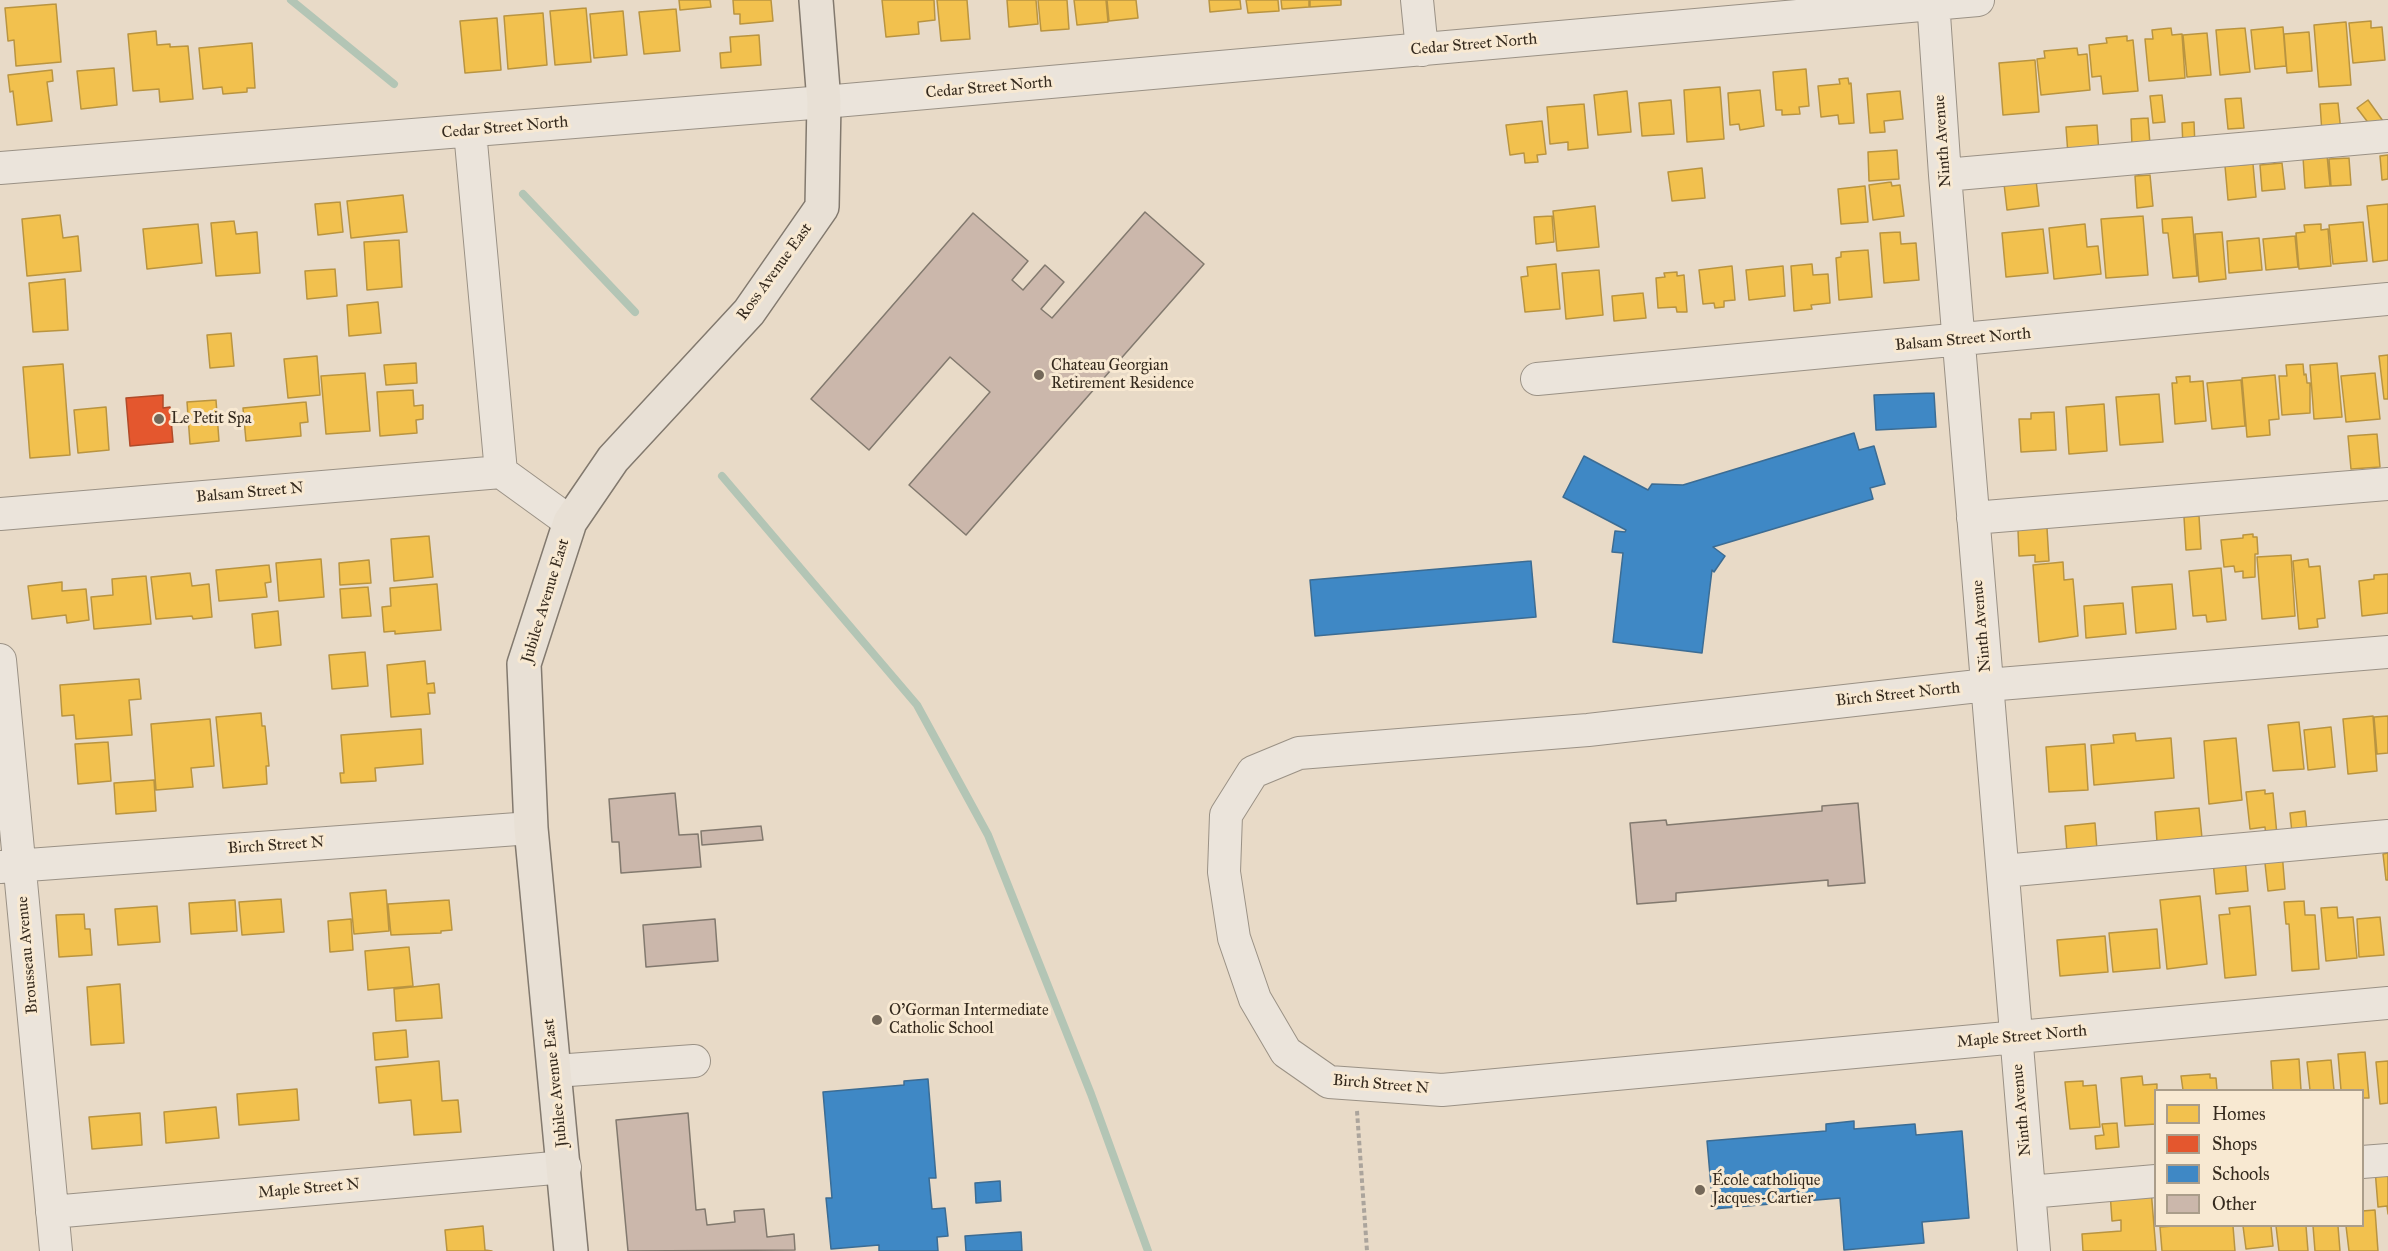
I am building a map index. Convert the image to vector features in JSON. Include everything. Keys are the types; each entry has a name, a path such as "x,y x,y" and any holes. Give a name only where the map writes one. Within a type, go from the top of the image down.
{"main road":[{"name":"Ross Avenue East","path":"570,522 614,459 749,312 822,207 824,102 816,0"},
{"name":"Jubilee Avenue East","path":"570,522 524,664 531,828 572,1251"}],"street":[{"path":"1417,0 1422,50"},
{"name":"Cedar Street North","path":"0,168 824,102 1422,50 1933,2 1978,0"},
{"name":"Ninth Avenue","path":"1933,2 1945,175 2034,1251"},
{"path":"470,131 501,472"},
{"path":"1945,175 2388,136"},
{"name":"Balsam Street North","path":"1537,379 2388,299"},
{"name":"Jubilee Avenue East","path":"501,472 570,522"},
{"name":"Balsam Street N","path":"0,514 501,472"},
{"path":"1973,518 2388,484"},
{"name":"Birch Street North","path":"1588,730 1987,685 2388,652"},
{"name":"Brousseau Avenue","path":"0,660 10,866 56,1251"},
{"name":"Birch Street N","path":"1588,730 1299,753 1252,772 1226,815 1224,872 1234,938 1255,999 1286,1053 1329,1082 1442,1090 1657,1071"},
{"name":"Birch Street N","path":"10,866 531,828"},
{"path":"2003,871 2388,836"},
{"name":"Maple Street North","path":"1657,1071 2388,1003"},
{"path":"555,1071 694,1061"},
{"path":"2364,1162 2388,1160"},
{"name":"Maple Street N","path":"52,1212 565,1167"},
{"path":"2029,1192 2154,1180"}],"path":[{"path":"1355,1084 1367,1251"}],"building: Homes":[{"path":"679,0 710,0 711,7 680,10"},
{"path":"733,0 771,0 773,21 740,24 740,14 734,14"},
{"path":"882,0 934,0 935,20 918,22 919,34 886,37"},
{"path":"937,0 967,0 970,39 941,41"},
{"path":"1007,0 1036,0 1038,24 1009,27"},
{"path":"1038,0 1067,0 1069,29 1041,31"},
{"path":"1074,0 1106,0 1108,22 1077,25"},
{"path":"1107,0 1136,0 1138,18 1109,21"},
{"path":"1209,0 1240,0 1241,9 1210,12"},
{"path":"1246,0 1278,0 1279,11 1248,13"},
{"path":"1281,0 1309,0 1309,7 1282,9"},
{"path":"1310,0 1341,0 1341,5 1310,7"},
{"path":"56,4 61,62 16,66 14,40 8,41 5,8"},
{"path":"586,8 591,62 555,65 550,11"},
{"path":"676,9 680,51 644,54 639,12"},
{"path":"623,11 627,55 594,58 590,14"},
{"path":"543,13 547,65 508,69 504,16"},
{"path":"497,18 501,70 465,73 460,21"},
{"path":"2371,21 2371,28 2382,27 2385,60 2353,63 2349,23"},
{"path":"2346,22 2351,85 2319,87 2314,25"},
{"path":"2283,27 2286,66 2255,69 2251,30"},
{"path":"2171,28 2172,35 2182,34 2185,78 2149,81 2145,39 2153,39 2152,30"},
{"path":"2245,28 2250,72 2220,75 2216,30"},
{"path":"156,31 157,45 188,46 193,99 160,102 159,89 133,91 128,34"},
{"path":"2309,32 2312,71 2287,73 2284,34"},
{"path":"2207,33 2211,75 2187,77 2183,35"},
{"path":"759,35 761,65 721,68 720,53 731,52 730,37"},
{"path":"2127,36 2127,41 2133,40 2138,91 2103,94 2101,76 2092,77 2089,45 2107,43 2106,38"},
{"path":"252,43 255,88 247,88 247,92 223,94 222,87 203,89 199,48"},
{"path":"2077,48 2078,55 2087,54 2090,90 2041,95 2037,59 2045,58 2044,51"},
{"path":"2035,60 2039,112 2003,115 1999,63"},
{"path":"114,68 117,105 81,109 77,71"},
{"path":"1806,69 1809,106 1799,107 1800,114 1782,115 1782,110 1776,110 1773,72"},
{"path":"52,70 53,81 47,82 52,121 17,125 13,91 10,92 8,75"},
{"path":"1848,78 1849,84 1851,83 1854,123 1839,124 1838,115 1821,117 1818,86 1840,84 1839,79"},
{"path":"1720,87 1724,139 1687,142 1684,90"},
{"path":"1760,90 1764,126 1740,130 1739,124 1730,125 1728,93"},
{"path":"1627,91 1631,132 1598,135 1594,95"},
{"path":"1900,91 1903,119 1884,121 1885,132 1870,133 1867,94"},
{"path":"2162,95 2165,122 2153,123 2150,96"},
{"path":"2241,98 2244,128 2228,129 2225,99"},
{"path":"1671,100 1674,134 1642,136 1639,103"},
{"path":"2368,100 2383,121 2373,129 2357,108"},
{"path":"2338,103 2341,132 2322,133 2320,104"},
{"path":"1584,104 1588,148 1568,150 1568,142 1550,144 1547,107"},
{"path":"2148,118 2150,144 2132,146 2131,119"},
{"path":"1542,121 1546,154 1537,155 1538,162 1525,163 1524,153 1510,155 1506,125"},
{"path":"2194,122 2195,147 2183,148 2182,123"},
{"path":"2097,125 2099,153 2068,155 2066,127"},
{"path":"1897,150 1899,179 1869,181 1868,152"},
{"path":"2327,155 2330,186 2305,188 2303,157"},
{"path":"2388,155 2388,179 2382,180 2380,156"},
{"path":"2349,158 2351,185 2331,186 2329,159"},
{"path":"2282,163 2285,189 2262,191 2260,165"},
{"path":"2253,164 2256,197 2228,200 2225,166"},
{"path":"1702,168 1705,198 1672,201 1668,172"},
{"path":"2150,175 2153,206 2137,208 2135,176"},
{"path":"2036,180 2039,206 2007,210 2004,184"},
{"path":"1891,182 1892,186 1900,185 1904,216 1873,220 1869,185"},
{"path":"1865,186 1868,222 1841,224 1838,189"},
{"path":"403,195 407,232 351,238 347,201"},
{"path":"340,202 343,232 318,235 315,204"},
{"path":"2388,204 2388,260 2373,262 2367,206"},
{"path":"1595,206 1599,247 1557,251 1553,211"},
{"path":"60,215 63,238 78,236 81,271 27,276 22,219"},
{"path":"1552,216 1554,242 1536,244 1534,217"},
{"path":"2143,216 2148,275 2106,278 2101,219"},
{"path":"2192,217 2197,276 2173,278 2168,233 2163,233 2162,219"},
{"path":"234,221 236,234 257,232 260,273 216,276 211,223"},
{"path":"2363,222 2367,261 2333,264 2329,225"},
{"path":"198,224 202,263 147,269 143,229"},
{"path":"2085,224 2087,247 2098,246 2101,274 2054,279 2049,228"},
{"path":"2321,224 2321,230 2328,229 2331,266 2299,269 2296,233 2305,232 2304,225"},
{"path":"2043,229 2048,273 2006,277 2002,233"},
{"path":"1900,232 1901,244 1916,243 1919,280 1884,283 1880,233"},
{"path":"2222,232 2226,279 2199,282 2195,234"},
{"path":"2295,236 2298,267 2266,270 2263,239"},
{"path":"2259,238 2262,270 2229,273 2227,241"},
{"path":"399,240 402,287 367,290 364,242"},
{"path":"1868,250 1872,297 1839,300 1836,258 1841,257 1841,252"},
{"path":"1556,264 1560,309 1525,312 1521,277 1528,276 1527,267"},
{"path":"1812,264 1813,275 1828,274 1830,303 1811,305 1812,309 1794,311 1791,266"},
{"path":"1732,266 1735,300 1724,301 1724,307 1715,308 1714,303 1703,304 1699,270"},
{"path":"1783,266 1785,296 1749,300 1746,270"},
{"path":"335,269 337,296 307,299 305,271"},
{"path":"1599,270 1603,315 1566,319 1562,273"},
{"path":"1677,272 1677,276 1684,275 1687,312 1677,312 1676,307 1658,308 1656,278 1665,277 1664,273"},
{"path":"65,279 68,330 33,332 29,283"},
{"path":"1643,293 1646,318 1614,321 1612,296"},
{"path":"378,302 381,333 349,336 347,305"},
{"path":"231,333 234,366 210,368 207,335"},
{"path":"2388,355 2388,399 2384,399 2379,356"},
{"path":"317,356 320,395 288,398 284,359"},
{"path":"416,363 417,383 386,385 384,365"},
{"path":"2337,363 2342,417 2314,419 2310,365"},
{"path":"63,364 70,455 30,458 23,367"},
{"path":"2303,364 2304,375 2306,374 2307,383 2310,383 2310,413 2282,415 2279,376 2287,376 2286,365"},
{"path":"365,373 370,431 326,434 321,376"},
{"path":"2375,373 2380,419 2346,422 2341,376"},
{"path":"2275,375 2279,419 2269,420 2270,435 2247,437 2242,378"},
{"path":"2190,376 2190,382 2203,381 2206,421 2175,424 2172,383 2177,383 2176,377"},
{"path":"2241,380 2245,426 2212,429 2207,383"},
{"path":"413,390 414,406 423,405 423,419 416,420 417,433 380,436 377,392"},
{"path":"2159,394 2163,442 2120,445 2116,397"},
{"path":"216,400 219,441 190,444 187,402"},
{"path":"306,402 308,422 300,423 301,436 246,441 243,408"},
{"path":"2104,404 2107,451 2069,454 2066,407"},
{"path":"106,407 109,450 78,453 74,410"},
{"path":"2054,412 2056,450 2021,452 2019,419 2031,419 2031,413"},
{"path":"2377,434 2380,467 2351,469 2348,436"},
{"path":"2199,516 2201,549 2186,550 2184,517"},
{"path":"2047,528 2049,561 2035,562 2035,555 2019,556 2018,530"},
{"path":"2253,534 2253,537 2257,537 2258,554 2255,554 2255,577 2243,578 2243,571 2235,572 2234,566 2224,567 2221,540 2243,538 2243,535"},
{"path":"429,536 433,577 394,581 391,539"},
{"path":"2291,555 2295,616 2262,619 2257,557"},
{"path":"321,559 324,597 279,601 276,563"},
{"path":"2308,559 2309,567 2320,566 2325,618 2317,619 2318,627 2299,629 2293,561"},
{"path":"369,560 371,583 340,585 339,563"},
{"path":"2063,562 2064,580 2073,579 2078,636 2039,642 2033,565"},
{"path":"269,565 271,582 265,583 267,597 219,601 216,570"},
{"path":"2221,568 2226,620 2207,622 2206,615 2193,616 2189,571"},
{"path":"190,573 192,586 209,584 212,617 156,619 151,577"},
{"path":"2388,574 2388,613 2362,616 2359,581 2374,579 2374,575"},
{"path":"146,576 151,624 94,629 91,597 113,595 112,579"},
{"path":"62,582 62,591 86,589 89,620 67,623 66,615 32,619 28,586"},
{"path":"437,584 441,630 395,634 395,631 384,632 382,607 391,606 390,588"},
{"path":"2172,584 2176,629 2136,633 2132,587"},
{"path":"368,587 371,616 342,618 340,589"},
{"path":"2123,603 2126,634 2086,638 2084,606"},
{"path":"278,611 281,645 255,648 252,614"},
{"path":"365,652 368,686 332,689 329,655"},
{"path":"425,661 427,684 434,683 435,693 428,693 430,714 391,717 387,665"},
{"path":"139,679 141,699 129,700 132,735 76,739 74,715 62,716 60,685"},
{"path":"261,713 262,726 265,726 269,766 266,766 267,784 223,788 216,717"},
{"path":"2373,716 2377,771 2348,774 2343,719"},
{"path":"2388,716 2388,753 2377,754 2374,717"},
{"path":"210,719 214,766 191,768 193,787 156,790 151,724"},
{"path":"2299,722 2304,769 2273,771 2268,725"},
{"path":"2331,727 2335,767 2308,770 2304,730"},
{"path":"421,729 423,764 375,768 376,781 341,783 340,773 344,773 341,735"},
{"path":"2135,733 2136,741 2171,738 2174,778 2094,785 2091,745 2114,743 2113,735"},
{"path":"2236,738 2242,800 2209,804 2204,741"},
{"path":"108,742 111,781 78,784 75,744"},
{"path":"2085,744 2088,790 2049,792 2046,747"},
{"path":"154,780 156,811 116,814 114,783"},
{"path":"2265,790 2265,794 2273,793 2277,835 2266,836 2265,827 2250,829 2246,792"},
{"path":"2199,808 2202,838 2157,842 2155,812"},
{"path":"2305,811 2307,831 2292,833 2290,813"},
{"path":"2095,823 2097,850 2067,853 2065,826"},
{"path":"2282,852 2285,889 2268,891 2264,854"},
{"path":"2388,853 2388,880 2386,880 2383,854"},
{"path":"2245,858 2248,891 2216,894 2213,861"},
{"path":"386,890 389,931 354,934 350,893"},
{"path":"2200,896 2207,964 2167,969 2160,900"},
{"path":"281,899 284,932 242,935 239,902"},
{"path":"235,900 237,931 191,934 189,903"},
{"path":"449,900 452,930 441,931 441,933 391,935 388,904"},
{"path":"2304,901 2305,915 2315,915 2319,969 2292,971 2289,924 2286,924 2284,902"},
{"path":"157,906 160,942 118,945 115,909"},
{"path":"2250,906 2256,975 2225,978 2219,915 2230,914 2229,908"},
{"path":"2337,907 2338,918 2353,917 2357,958 2326,961 2321,908"},
{"path":"84,914 85,929 90,929 92,955 59,957 56,915"},
{"path":"2380,917 2384,955 2359,957 2357,919"},
{"path":"351,919 353,950 330,952 328,921"},
{"path":"2157,929 2160,968 2113,972 2109,933"},
{"path":"2105,936 2108,972 2060,976 2057,940"},
{"path":"409,947 413,986 368,990 365,951"},
{"path":"120,984 124,1043 91,1045 87,987"},
{"path":"439,984 442,1018 396,1021 394,989"},
{"path":"406,1030 408,1057 375,1060 373,1033"},
{"path":"2365,1052 2369,1098 2364,1098 2364,1089 2341,1089 2338,1054"},
{"path":"2299,1059 2301,1089 2273,1089 2271,1061"},
{"path":"2331,1060 2334,1089 2310,1089 2307,1062"},
{"path":"439,1061 442,1101 458,1100 461,1132 414,1135 411,1100 379,1103 376,1067"},
{"path":"2388,1061 2388,1103 2380,1104 2376,1062"},
{"path":"2210,1074 2210,1078 2216,1078 2217,1089 2183,1089 2181,1076"},
{"path":"2142,1076 2143,1085 2157,1084 2157,1089 2154,1089 2154,1124 2125,1126 2121,1078"},
{"path":"2083,1081 2083,1086 2096,1085 2100,1127 2070,1129 2065,1082"},
{"path":"297,1089 299,1120 239,1125 237,1094"},
{"path":"216,1107 219,1138 166,1143 164,1112"},
{"path":"140,1113 142,1145 92,1149 89,1117"},
{"path":"2117,1123 2119,1147 2096,1149 2095,1136 2104,1135 2102,1124"},
{"path":"2388,1168 2388,1214 2387,1206 2378,1207 2375,1169"},
{"path":"2151,1189 2156,1251 2083,1251 2082,1234 2121,1231 2121,1220 2112,1221 2110,1192"},
{"path":"2375,1210 2378,1251 2349,1251 2346,1227 2364,1227 2364,1211"},
{"path":"483,1226 485,1250 492,1251 447,1251 445,1230"},
{"path":"2160,1227 2233,1227 2235,1251 2162,1251"},
{"path":"2243,1227 2271,1227 2273,1246 2246,1249"},
{"path":"2276,1227 2306,1227 2308,1251 2279,1251"},
{"path":"2313,1227 2338,1227 2340,1251 2315,1251"}],"building: Shops":[{"path":"163,395 163,408 170,407 173,442 130,446 126,398"}],"building: Schools":[{"path":"1934,393 1936,427 1876,430 1874,395"},
{"path":"1854,433 1859,450 1874,446 1885,484 1870,488 1873,499 1713,547 1725,556 1714,572 1712,570 1702,653 1613,642 1623,553 1612,552 1615,531 1625,532 1626,530 1563,497 1584,456 1648,490 1652,484 1683,485"},
{"path":"1531,561 1536,617 1315,636 1310,580"},
{"name":"O'Gorman Intermediate Catholic School","path":"928,1079 936,1178 929,1178 932,1209 945,1208 948,1236 937,1237 938,1251 879,1251 879,1245 831,1249 826,1198 832,1198 823,1092 904,1085 904,1081"},
{"path":"1854,1121 1854,1129 1915,1124 1916,1135 1962,1131 1969,1218 1922,1222 1924,1243 1844,1250 1840,1198 1713,1209 1707,1141 1826,1131 1826,1124"},
{"path":"1000,1181 1001,1201 976,1203 975,1183"},
{"path":"1021,1232 1022,1251 966,1251 965,1236"}],"building: Other":[{"name":"Chateau Georgian Retirement Residence","path":"1145,212 1204,264 966,535 909,485 990,392 950,357 869,450 811,399 973,213 1028,261 1012,280 1023,290 1045,265 1064,282 1041,309 1052,318"},
{"path":"675,793 679,835 698,834 701,867 621,873 619,842 612,842 609,799"},
{"path":"1858,803 1865,883 1828,886 1828,880 1676,893 1676,901 1637,904 1630,823 1666,820 1667,825 1822,811 1822,806"},
{"path":"761,826 763,840 702,845 701,831"},
{"path":"715,919 718,961 646,967 643,925"},
{"path":"688,1113 696,1210 705,1209 707,1225 735,1222 734,1211 764,1209 767,1237 794,1234 795,1250 628,1251 616,1120"}],"waterway":[{"path":"291,0 394,84"},
{"path":"523,194 635,312"},
{"path":"722,476 917,705 988,835 1091,1094 1148,1251"}],"place":[{"name":"Chateau Georgian Retirement Residence","path":"1039,375"},
{"name":"Le Petit Spa","path":"159,419"},
{"name":"O'Gorman Intermediate Catholic School","path":"877,1020"},
{"name":"École catholique Jacques-Cartier","path":"1700,1190"}]}
